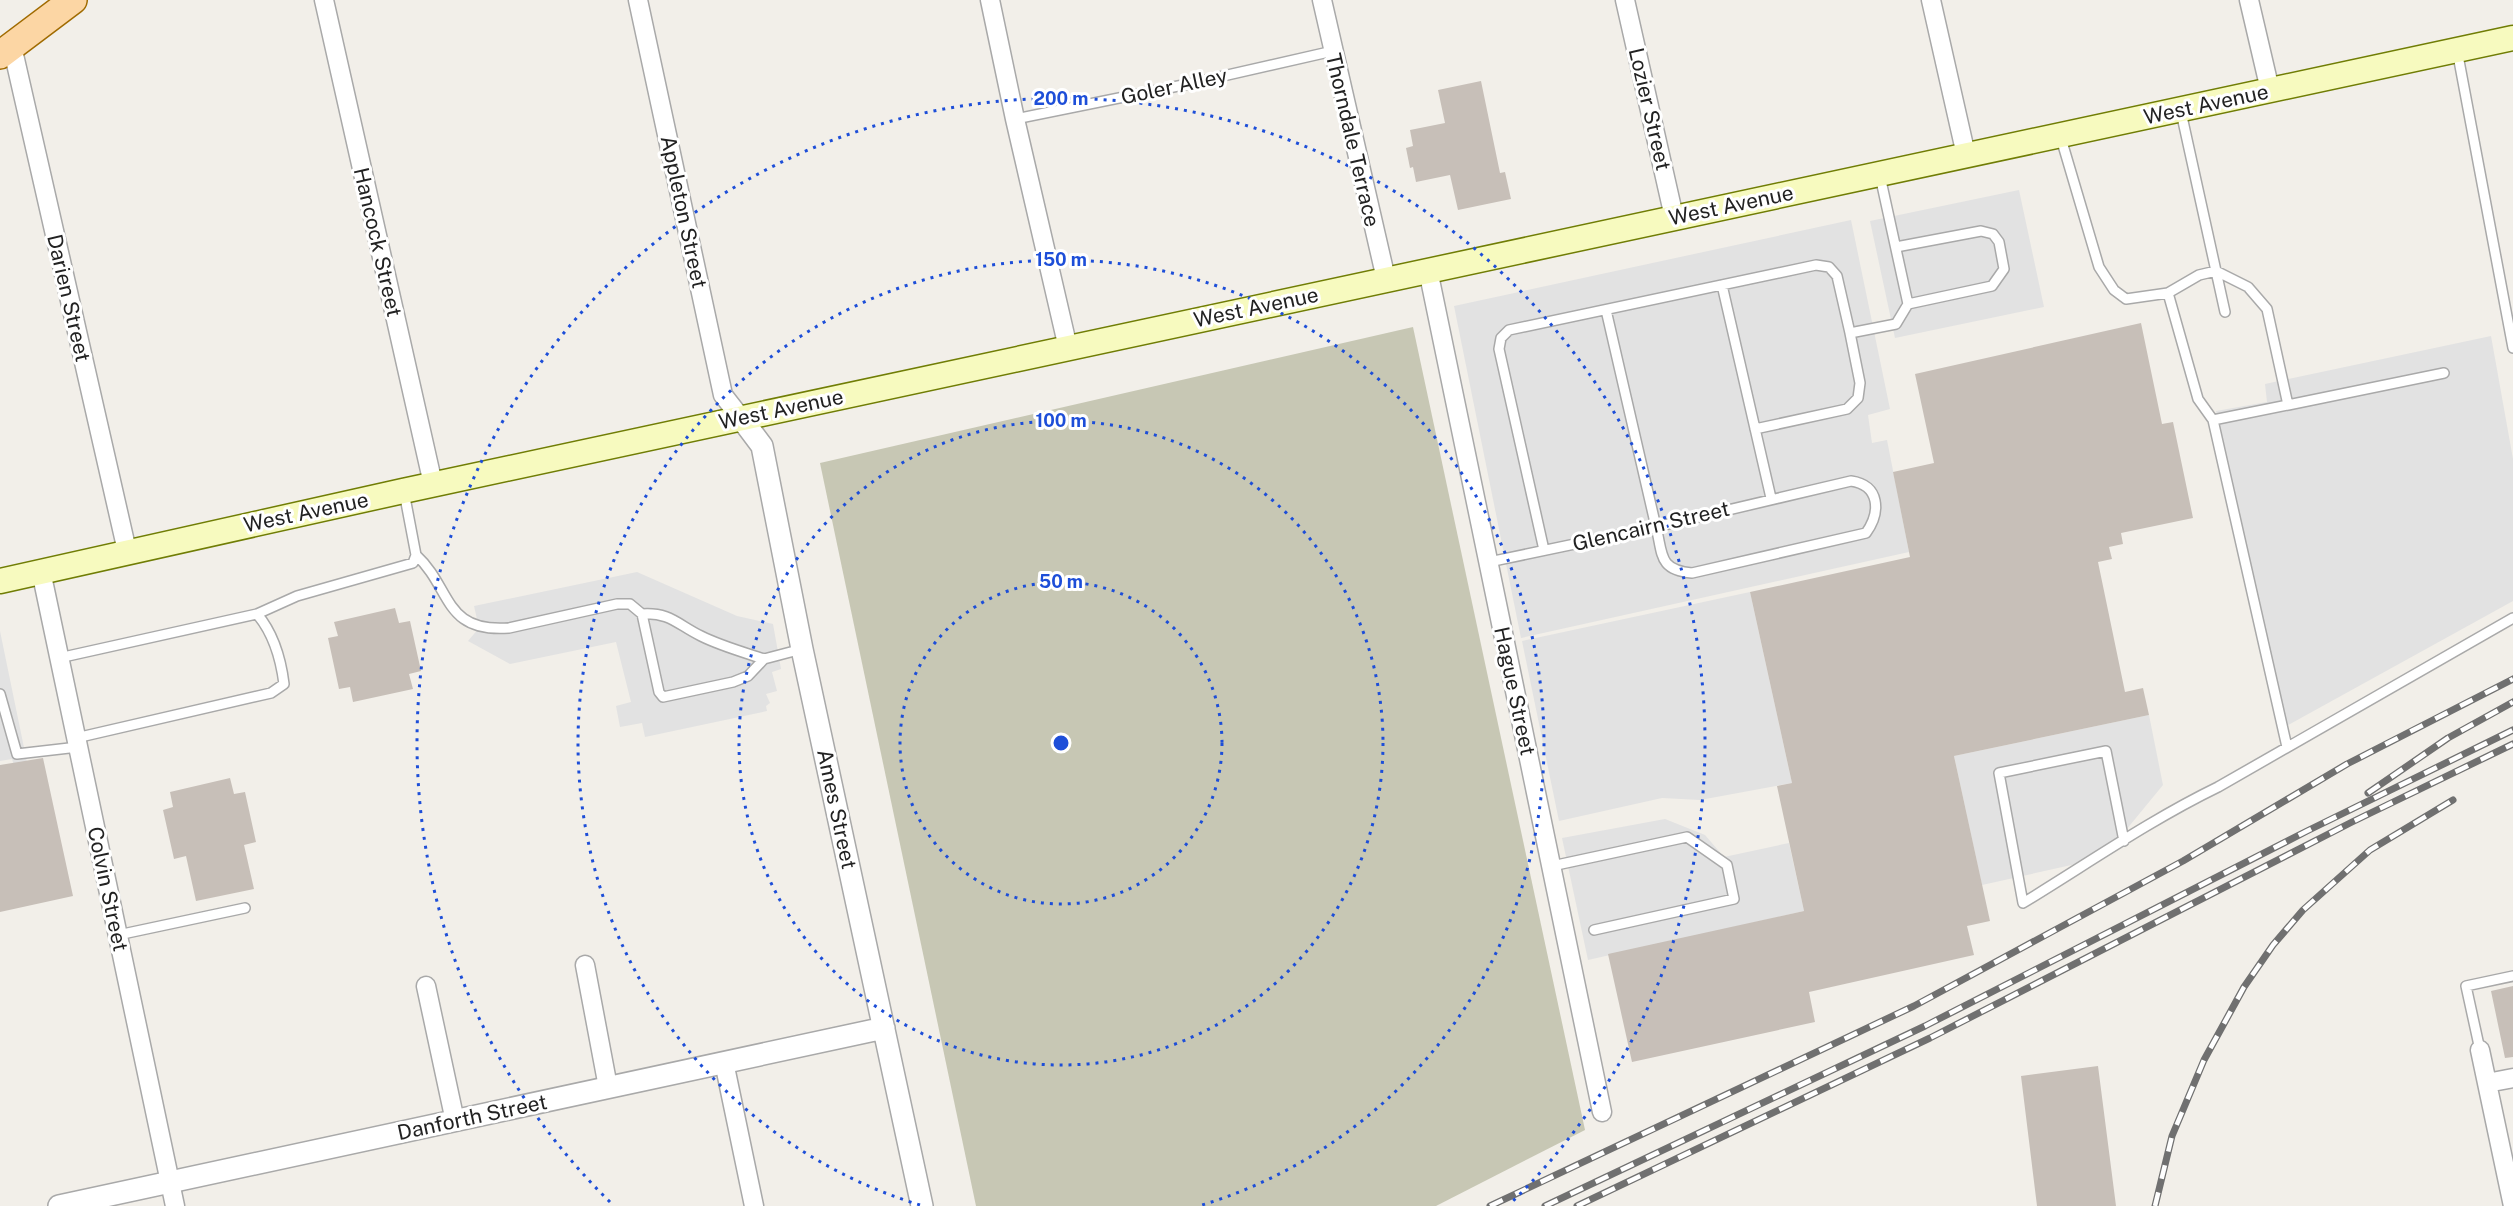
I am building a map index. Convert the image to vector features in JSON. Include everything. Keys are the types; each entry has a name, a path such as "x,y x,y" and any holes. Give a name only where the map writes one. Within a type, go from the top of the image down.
{"main road":[{"path":"6,50 73,0"},
{"name":"West Avenue","path":"0,581 433,484 2513,38"}],"street":[{"name":"Hancock Street","path":"324,0 433,484"},
{"name":"Appleton Street","path":"638,0 723,395 741,418"},
{"path":"990,0 1068,348"},
{"name":"Thorndale Terrace","path":"1322,0 1386,279"},
{"name":"Lozier Street","path":"1625,0 1674,217"},
{"path":"1931,0 1966,155"},
{"path":"2249,0 2270,90"},
{"name":"Darien Street","path":"6,50 127,551"},
{"name":"Hague Street","path":"1428,270 1602,1113"},
{"name":"Ames Street","path":"741,418 762,446 802,649 922,1206"},
{"name":"Colvin Street","path":"41,572 175,1206"},
{"path":"585,965 608,1088"},
{"path":"426,986 455,1121"},
{"name":"Danforth Street","path":"59,1206 884,1028"},
{"path":"2480,1050 2513,1206"},
{"path":"724,1062 754,1206"},
{"path":"2487,1083 2513,1078"}],"lane":[{"path":"2457,50 2513,348"},
{"name":"Goler Alley","path":"1015,119 1188,84 1333,51"},
{"path":"2180,109 2225,312"},
{"path":"2060,135 2086,228 2099,267 2109,282 2126,299 2168,293 2199,275 2216,271 2248,287 2267,309 2288,405"},
{"path":"1850,333 1896,324 1908,304 1879,174"},
{"path":"1896,247 1981,231 1993,234 1999,242 2004,269 1999,279 1992,285 1908,304"},
{"path":"1544,550 1499,349 1501,338 1509,330 1816,265 1829,267 1837,276 1850,333 1860,383 1858,398 1847,409 1755,429"},
{"path":"1722,285 1771,498"},
{"path":"2168,293 2198,399 2213,420 2287,747"},
{"path":"1606,310 1656,527"},
{"path":"2213,420 2444,373"},
{"name":"Glencairn Street","path":"1489,562 1656,527 1771,498 1851,481 1864,483 1872,492 1876,510 1874,522 1866,533 1692,573 1676,572 1664,562 1656,527"},
{"path":"59,658 258,614 297,596 357,578 409,566 415,560 416,555 403,491"},
{"path":"416,555 425,562 452,607 472,625 509,628 630,603 642,614 659,692 663,697 733,682 748,676 764,658"},
{"path":"642,614 658,613 678,621 700,636 764,658 802,649"},
{"path":"0,694 4,727 17,754 77,743 271,693 284,684 280,660 264,622 258,614"},
{"path":"2124,841 2106,752 1999,773 2023,903 2124,841 2182,804 2513,618"},
{"path":"1552,866 1687,837 1727,865 1734,899 1594,930"},
{"path":"118,935 245,908"},
{"path":"2480,1050 2466,986 2513,976"}],"shaded area":[{"path":"2019,190 2044,307 1895,338 1870,221"},
{"path":"1851,220 1890,409 1868,415 1872,443 1887,440 1909,552 1521,638 1454,306"},
{"path":"1413,327 1585,1130 1436,1206 976,1206 820,463"},
{"path":"2491,336 2513,459 2513,601 2279,730 2216,411 2267,402 2265,384"},
{"path":"637,572 737,616 773,624 781,669 772,672 777,691 766,694 770,703 766,706 767,711 645,737 642,723 620,727 616,706 631,702 616,642 510,664 468,641 479,628 474,606"},
{"path":"1750,592 1792,783 1700,800 1662,798 1559,821 1522,641"},
{"path":"0,631 28,767 15,769 12,759 0,761"},
{"path":"2149,715 2163,785 2103,858 1982,885 1954,756"},
{"path":"1665,819 1705,835 1724,857 1789,843 1804,911 1588,960 1562,838"}],"building":[{"path":"1481,81 1500,173 1505,172 1511,199 1458,210 1450,175 1416,182 1413,167 1410,168 1406,148 1413,146 1410,130 1445,123 1438,90"},
{"path":"2141,323 2162,424 2173,422 2193,518 2121,533 2123,544 2109,547 2112,559 2098,562 2125,692 2143,688 2149,715 1954,756 1990,921 1967,926 1974,955 1809,992 1815,1022 1632,1062 1608,954 1804,911 1777,786 1792,783 1750,592 1910,557 1893,472 1934,463 1915,374"},
{"path":"395,608 399,623 410,621 421,671 409,674 413,689 353,702 350,687 339,689 328,638 338,636 334,622"},
{"path":"43,758 73,896 0,912 0,765"},
{"path":"230,778 234,794 245,792 256,842 244,845 254,889 196,901 186,856 174,859 163,810 173,807 170,792"},
{"path":"2513,986 2513,1057 2505,1058 2491,991"},
{"path":"2098,1066 2116,1206 2037,1206 2021,1076"}],"railway":[{"path":"1490,1206 1914,1006 2183,861 2347,764 2513,679"},
{"path":"2368,793 2448,738 2513,702"},
{"path":"1545,1206 1925,1026 2307,831 2513,730"},
{"path":"1577,1206 1930,1038 2352,822 2513,744"},
{"path":"2155,1206 2172,1136 2204,1060 2244,987 2273,945 2303,910 2370,850 2453,800"}]}
